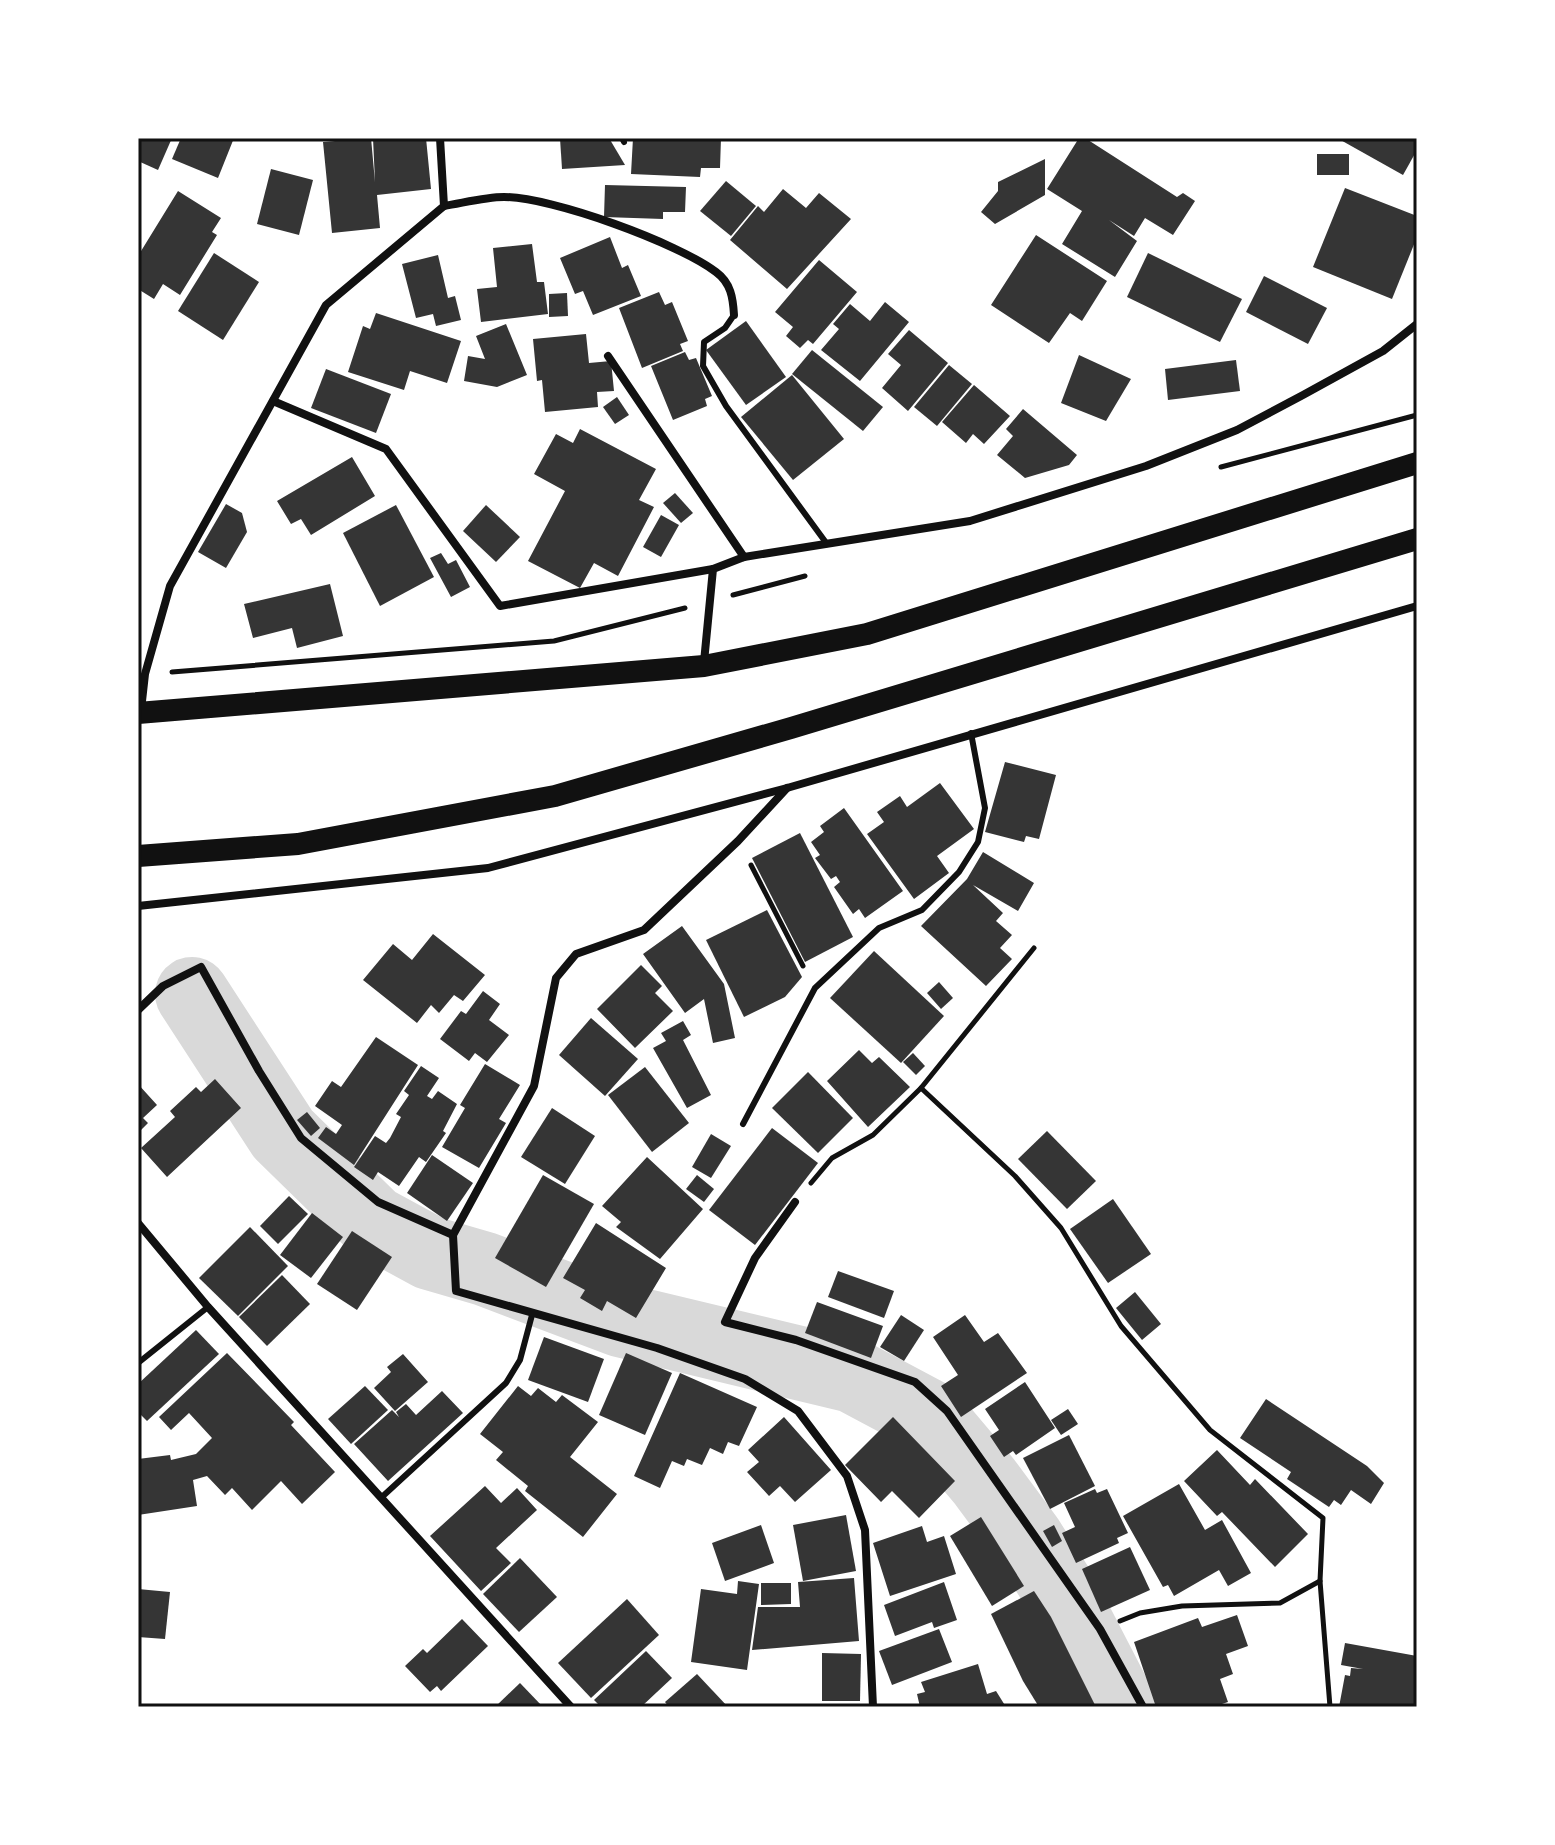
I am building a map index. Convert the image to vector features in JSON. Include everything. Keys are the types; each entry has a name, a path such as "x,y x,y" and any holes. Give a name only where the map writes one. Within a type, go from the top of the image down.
{"highway":[{"path":"139,713 704,666 867,634 1417,463"},
{"path":"138,856 298,844 555,796 1417,539"}],"street":[{"path":"440,138 444,206"},
{"path":"139,713 145,674 170,586 326,305 444,206 504,197 551,206 629,231 691,257 718,273 733,294 734,315"},
{"path":"273,401 386,449 500,606 713,569 744,557 970,521 1146,466 1237,430 1383,351 1417,324"},
{"path":"608,356 744,557"},
{"path":"704,666 713,569"},
{"path":"138,906 488,868 787,788 1417,606"},
{"path":"787,788 738,841 644,930 576,954 556,978 534,1086 453,1235 456,1291 701,1363 745,1379 798,1411 847,1476 865,1530 873,1707"},
{"path":"138,1010 163,986 201,967 259,1071 301,1138 378,1202 453,1235"},
{"path":"795,1202 755,1258 725,1322 796,1340 915,1382 947,1411 1100,1629 1142,1704"},
{"path":"138,1223 208,1307 383,1496 571,1707"}],"lane":[{"path":"734,315 725,328 704,342 703,366 726,406 827,544"},
{"path":"743,1124 815,988 879,928 922,910 959,872 978,842 985,808 971,733"},
{"path":"138,1363 208,1307"},
{"path":"383,1496 506,1383 520,1360 532,1315"},
{"path":"1131,1707 1142,1704"}],"path":[{"path":"738,841 815,988"},
{"path":"795,1202 832,1158 873,1135 921,1088 1034,948"},
{"path":"921,1088 1015,1176 1061,1228 1121,1326 1210,1430 1323,1518 1320,1581 1330,1707"},
{"path":"1100,1629 1140,1613 1168,1608 1280,1603 1320,1581"}],"building":[{"path":"138,138 172,138 158,170 138,161"},
{"path":"181,138 234,138 218,178 172,159"},
{"path":"371,138 375,182 373,138 426,138 431,189 377,195 380,228 332,233 323,142"},
{"path":"560,138 609,138 625,165 562,169"},
{"path":"633,138 721,138 720,168 701,168 700,177 631,174"},
{"path":"1079,138 1085,138 1177,197 1183,193 1195,201 1173,235 1145,218 1134,236 1109,220 1137,241 1115,277 1062,244 1082,211 1047,189"},
{"path":"1337,138 1417,138 1417,150 1403,175"},
{"path":"1317,154 1349,154 1349,175 1317,175"},
{"path":"1045,159 1045,195 995,224 981,212 998,191 998,182"},
{"path":"271,169 313,180 299,235 257,224"},
{"path":"726,181 756,206 731,236 700,211"},
{"path":"605,185 686,187 685,212 663,212 663,219 604,217"},
{"path":"1345,188 1417,216 1417,237 1392,299 1313,267"},
{"path":"783,189 806,208 819,193 851,219 787,289 730,240 758,206 764,212"},
{"path":"178,191 221,218 212,232 217,235 180,295 163,284 154,299 138,289 138,256"},
{"path":"1036,235 1107,281 1082,321 1070,313 1049,343 991,305"},
{"path":"610,237 622,268 628,265 641,296 593,315 583,291 575,294 560,258"},
{"path":"532,244 537,282 544,282 548,314 481,322 477,289 497,287 493,248"},
{"path":"214,253 259,282 223,340 178,311"},
{"path":"1148,253 1242,299 1220,342 1127,297"},
{"path":"438,255 448,298 455,296 461,320 436,326 433,314 416,318 402,264"},
{"path":"819,260 857,292 813,344 808,340 800,348 786,336 793,327 775,312"},
{"path":"1264,276 1327,308 1308,344 1246,312"},
{"path":"659,292 665,305 672,302 688,341 680,344 683,351 642,368 619,308"},
{"path":"567,293 568,316 549,317 549,294"},
{"path":"885,302 909,322 860,381 821,350 839,329 833,324 850,304 870,321"},
{"path":"376,313 461,341 447,383 410,371 404,390 348,372 363,326 370,329"},
{"path":"746,321 786,377 746,405 706,350"},
{"path":"506,324 527,375 497,387 464,381 468,356 485,359 476,336"},
{"path":"909,330 948,363 908,411 882,388 901,365 888,354"},
{"path":"586,334 589,363 611,361 614,391 597,392 598,407 545,412 542,380 537,381 533,339"},
{"path":"812,350 883,407 863,431 792,374"},
{"path":"685,352 689,360 696,358 712,396 705,399 707,406 673,420 651,366"},
{"path":"1079,355 1131,379 1106,421 1061,403"},
{"path":"1236,360 1240,391 1168,400 1165,369"},
{"path":"949,365 972,384 937,426 914,407"},
{"path":"326,369 391,394 376,433 311,408"},
{"path":"792,375 844,439 793,480 741,417"},
{"path":"974,385 1010,416 984,444 973,434 966,443 942,422"},
{"path":"617,397 629,415 615,424 603,407"},
{"path":"1023,409 1077,455 1069,465 1025,478 997,455 1013,436 1006,429"},
{"path":"580,429 656,469 639,500 654,507 618,576 594,563 580,588 528,561 565,491 534,474 556,434 573,443"},
{"path":"352,457 375,496 311,535 301,519 291,524 277,501"},
{"path":"675,493 693,513 681,523 663,503"},
{"path":"226,504 242,513 247,532 226,568 198,552"},
{"path":"396,505 434,577 380,606 343,533"},
{"path":"486,505 520,537 496,562 463,531"},
{"path":"661,515 679,525 661,557 643,547"},
{"path":"441,553 448,564 456,560 470,587 451,597 430,558"},
{"path":"330,584 343,636 297,648 292,628 253,638 244,604"},
{"path":"1005,762 1056,775 1039,839 1026,836 1024,842 985,832"},
{"path":"940,783 974,829 937,856 949,873 914,899 867,834 884,822 877,812 900,796 907,807"},
{"path":"844,808 903,891 865,918 859,909 853,914 834,887 840,882 836,876 831,879 815,858 820,855 811,842 824,832 820,826"},
{"path":"800,833 853,937 805,962 752,858"},
{"path":"983,852 1034,883 1018,911 973,885 1003,913 996,921 1012,935 1000,948 1012,959 986,986 921,926 967,879"},
{"path":"767,910 802,977 785,997 744,1017 706,940"},
{"path":"682,926 724,984 735,1038 713,1043 704,999 685,1013 643,954"},
{"path":"433,934 485,975 463,1001 454,995 439,1013 431,1005 417,1023 363,980 393,944 412,960"},
{"path":"874,951 944,1016 901,1063 830,998"},
{"path":"641,965 662,986 655,993 673,1011 635,1048 597,1009"},
{"path":"939,982 953,998 941,1009 927,993"},
{"path":"483,991 500,1004 489,1020 509,1035 487,1062 475,1053 469,1061 440,1039 461,1011 466,1014"},
{"path":"591,1018 638,1059 605,1096 559,1055"},
{"path":"683,1021 691,1035 683,1040 711,1095 687,1108 653,1048 666,1041 661,1033"},
{"path":"376,1037 418,1065 354,1165 318,1138 326,1127 336,1134 342,1125 315,1106 332,1081 341,1087"},
{"path":"859,1050 872,1063 879,1057 910,1087 868,1127 827,1081"},
{"path":"913,1053 925,1066 916,1075 903,1062"},
{"path":"485,1064 520,1085 499,1119 506,1123 479,1168 442,1147 465,1108 460,1105"},
{"path":"421,1066 439,1078 427,1096 432,1099 438,1091 457,1104 443,1131 446,1133 426,1162 419,1157 399,1186 378,1172 373,1180 354,1167 375,1136 386,1143 390,1138 401,1117 396,1114 409,1095 404,1091"},
{"path":"645,1067 689,1123 652,1152 608,1095"},
{"path":"808,1072 853,1118 818,1153 772,1108"},
{"path":"215,1079 241,1108 167,1177 141,1148 175,1117 170,1111 196,1087 201,1092"},
{"path":"138,1084 157,1105 143,1118 148,1123 138,1133"},
{"path":"552,1108 595,1136 565,1184 521,1157"},
{"path":"307,1112 320,1128 311,1136 297,1120"},
{"path":"772,1128 818,1163 755,1245 709,1210"},
{"path":"1047,1131 1096,1181 1067,1209 1018,1159"},
{"path":"711,1134 731,1146 711,1178 692,1167"},
{"path":"432,1155 473,1183 447,1221 407,1193"},
{"path":"647,1157 703,1209 660,1259 616,1227 621,1222 602,1206"},
{"path":"543,1175 594,1204 546,1287 495,1258"},
{"path":"697,1175 714,1189 704,1202 686,1189"},
{"path":"289,1196 308,1214 278,1244 260,1226"},
{"path":"1113,1199 1151,1254 1108,1283 1070,1229"},
{"path":"312,1213 343,1237 311,1278 280,1255"},
{"path":"596,1223 666,1268 636,1318 607,1301 602,1311 580,1298 585,1290 563,1278"},
{"path":"250,1227 288,1266 238,1316 199,1278"},
{"path":"352,1231 392,1257 357,1310 317,1284"},
{"path":"838,1271 894,1291 884,1318 828,1297"},
{"path":"282,1275 310,1304 267,1346 239,1317"},
{"path":"1135,1292 1161,1324 1142,1340 1116,1308"},
{"path":"817,1302 883,1326 871,1358 805,1333"},
{"path":"901,1315 924,1330 904,1361 880,1347"},
{"path":"965,1315 984,1342 998,1333 1027,1373 961,1417 941,1386 958,1375 933,1337"},
{"path":"196,1330 219,1354 147,1421 138,1412 138,1384"},
{"path":"544,1337 604,1359 588,1402 528,1380"},
{"path":"227,1353 294,1422 291,1425 335,1472 302,1504 281,1481 252,1510 232,1488 225,1495 207,1476 193,1480 197,1506 138,1515 138,1459 170,1455 171,1460 196,1454 212,1438 189,1413 171,1430 159,1417"},
{"path":"626,1353 672,1373 645,1435 599,1415"},
{"path":"403,1354 428,1382 395,1411 374,1388 391,1372 387,1367"},
{"path":"680,1373 757,1407 739,1446 728,1442 723,1454 710,1448 702,1465 687,1459 684,1466 672,1461 660,1488 634,1476"},
{"path":"1025,1382 1055,1428 1016,1455 1013,1451 1004,1457 990,1436 999,1430 985,1409"},
{"path":"365,1386 388,1410 351,1444 328,1419"},
{"path":"518,1386 531,1396 538,1388 556,1402 562,1395 598,1422 570,1457 617,1494 583,1537 525,1491 528,1486 496,1460 503,1452 480,1434"},
{"path":"442,1391 463,1413 388,1481 354,1444 392,1410 399,1417 396,1412 406,1404 416,1415"},
{"path":"1266,1399 1367,1466 1384,1483 1371,1504 1351,1490 1341,1505 1334,1500 1329,1507 1287,1479 1291,1472 1240,1438"},
{"path":"1068,1409 1078,1424 1061,1435 1051,1420"},
{"path":"784,1417 831,1470 795,1502 780,1486 769,1496 747,1472 759,1462 748,1450"},
{"path":"893,1417 955,1481 919,1518 892,1491 881,1502 845,1465"},
{"path":"1069,1435 1095,1486 1050,1509 1023,1458"},
{"path":"1217,1450 1250,1485 1255,1479 1308,1534 1275,1567 1222,1512 1217,1516 1184,1481"},
{"path":"1179,1484 1205,1530 1222,1520 1251,1573 1228,1586 1219,1570 1174,1596 1168,1585 1163,1587 1123,1516"},
{"path":"485,1486 501,1503 517,1488 537,1510 496,1548 511,1563 481,1591 430,1536"},
{"path":"1095,1489 1097,1493 1107,1489 1128,1533 1117,1538 1119,1543 1076,1563 1062,1533 1075,1527 1064,1503"},
{"path":"846,1515 856,1571 803,1581 793,1525"},
{"path":"981,1517 1024,1586 992,1606 950,1536"},
{"path":"761,1525 774,1563 725,1581 712,1543"},
{"path":"1054,1525 1062,1541 1052,1547 1043,1531"},
{"path":"922,1526 927,1542 944,1536 956,1574 890,1596 873,1543"},
{"path":"1130,1547 1150,1590 1101,1612 1082,1569"},
{"path":"520,1558 557,1597 519,1632 483,1594"},
{"path":"854,1578 859,1641 752,1650 758,1607 800,1607 798,1582"},
{"path":"738,1581 759,1584 747,1670 691,1662 701,1589 737,1594"},
{"path":"944,1582 957,1620 934,1628 932,1622 895,1636 884,1605"},
{"path":"761,1583 791,1583 791,1604 761,1605"},
{"path":"138,1589 170,1592 165,1639 138,1637"},
{"path":"1034,1591 1051,1617 1096,1707 1039,1707 1023,1681 991,1614"},
{"path":"627,1599 659,1635 591,1698 558,1663"},
{"path":"1237,1615 1248,1646 1226,1654 1233,1674 1220,1679 1228,1702 1213,1707 1156,1707 1134,1642 1198,1618 1202,1627"},
{"path":"462,1619 488,1646 441,1691 437,1686 430,1692 405,1666 423,1649 427,1653"},
{"path":"939,1629 952,1662 892,1685 879,1651"},
{"path":"1345,1643 1417,1656 1414,1678 1417,1679 1417,1707 1339,1707 1345,1675 1350,1676 1351,1668 1363,1669 1341,1665"},
{"path":"646,1651 672,1678 641,1707 601,1707 594,1700"},
{"path":"822,1653 861,1654 860,1701 822,1701"},
{"path":"978,1664 987,1694 996,1691 1006,1707 920,1707 917,1694 925,1692 921,1682"},
{"path":"697,1674 728,1707 669,1707 665,1702"},
{"path":"520,1683 543,1707 495,1707"}],"waterway":[{"path":"192,994 283,1134 373,1222 430,1253 485,1269 620,1320 853,1376 930,1417 984,1481 1027,1539 1061,1593 1120,1707"}]}
